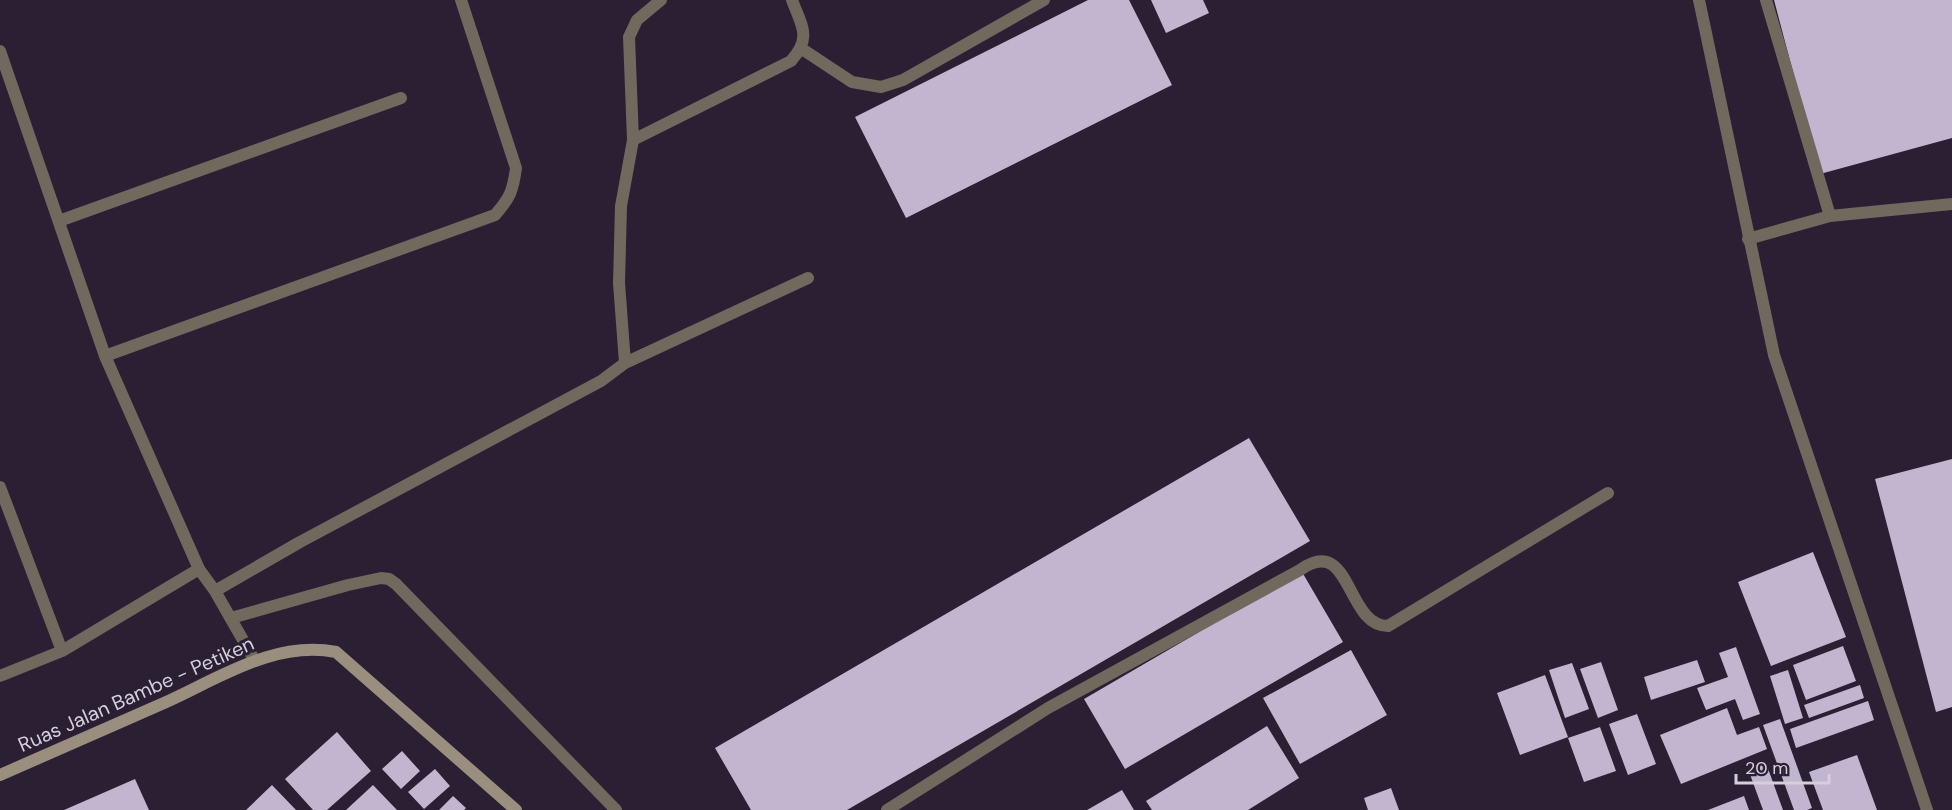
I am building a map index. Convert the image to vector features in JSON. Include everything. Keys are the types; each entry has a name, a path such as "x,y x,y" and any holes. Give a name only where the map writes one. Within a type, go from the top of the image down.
{"main road":[{"name":"Ruas Jalan Bambe - Petiken","path":"0,775 255,661 298,649 320,649 336,652 516,810"}],"street":[{"path":"105,356 495,215 509,198 514,186 516,168 461,0"},
{"path":"625,363 619,283 621,206 633,140 629,37 637,20 661,0"},
{"path":"633,140 791,61 802,49 804,39 792,0"},
{"path":"802,49 852,82 881,87 903,80 1044,0"},
{"path":"1699,0 1774,355 1927,810"},
{"path":"1766,0 1830,216"},
{"path":"0,51 105,356 199,569 215,591 255,661"},
{"path":"59,221 402,98"},
{"path":"1748,239 1830,216 1952,204"},
{"path":"215,591 300,542 601,381 625,363 808,278"},
{"path":"0,487 62,651"},
{"path":"888,810 1048,708 1311,562 1324,562 1338,568 1365,617 1374,624 1388,626 1608,493"},
{"path":"0,676 62,651 199,569"},
{"path":"231,618 348,585 381,578 389,579 616,810"}],"building":[{"path":"1088,0 1129,0 1172,85 906,218 855,117"},
{"path":"1151,0 1203,0 1209,13 1166,33"},
{"path":"1774,0 1952,0 1952,138 1820,174"},
{"path":"1249,438 1310,541 847,810 751,810 715,748"},
{"path":"1952,459 1952,707 1936,712 1875,479"},
{"path":"1813,552 1846,637 1771,666 1738,582"},
{"path":"1302,572 1343,642 1125,769 1084,699"},
{"path":"1843,646 1856,681 1806,700 1793,665"},
{"path":"1736,647 1760,714 1743,720 1735,699 1706,710 1697,688 1728,677 1719,653"},
{"path":"1351,650 1387,715 1300,764 1263,698"},
{"path":"1697,660 1705,682 1651,700 1644,677"},
{"path":"1601,662 1618,710 1598,718 1580,669"},
{"path":"1572,663 1589,709 1565,718 1549,670"},
{"path":"1788,670 1803,718 1785,724 1770,676"},
{"path":"1545,675 1568,737 1520,755 1497,693"},
{"path":"1860,685 1864,698 1809,718 1804,705"},
{"path":"1868,701 1874,720 1796,748 1790,729"},
{"path":"1727,708 1737,735 1759,727 1767,749 1681,784 1660,735"},
{"path":"1637,714 1656,764 1628,775 1609,724"},
{"path":"1780,719 1812,808 1807,810 1794,810 1763,725"},
{"path":"1267,726 1299,778 1248,810 1152,810 1146,801"},
{"path":"1600,727 1616,771 1584,782 1568,738"},
{"path":"337,732 371,771 327,810 313,810 285,779"},
{"path":"402,751 420,771 401,789 382,769"},
{"path":"1857,755 1877,810 1823,810 1809,772"},
{"path":"1766,763 1783,810 1763,810 1748,769"},
{"path":"435,769 450,786 424,809 408,792"},
{"path":"135,779 149,810 64,810"},
{"path":"272,785 296,810 246,810"},
{"path":"373,785 397,810 346,810"},
{"path":"1391,788 1399,810 1368,810 1364,798"},
{"path":"1122,790 1134,810 1087,810"},
{"path":"453,796 466,808 464,810 439,810"},
{"path":"1744,796 1749,810 1708,810"}]}
